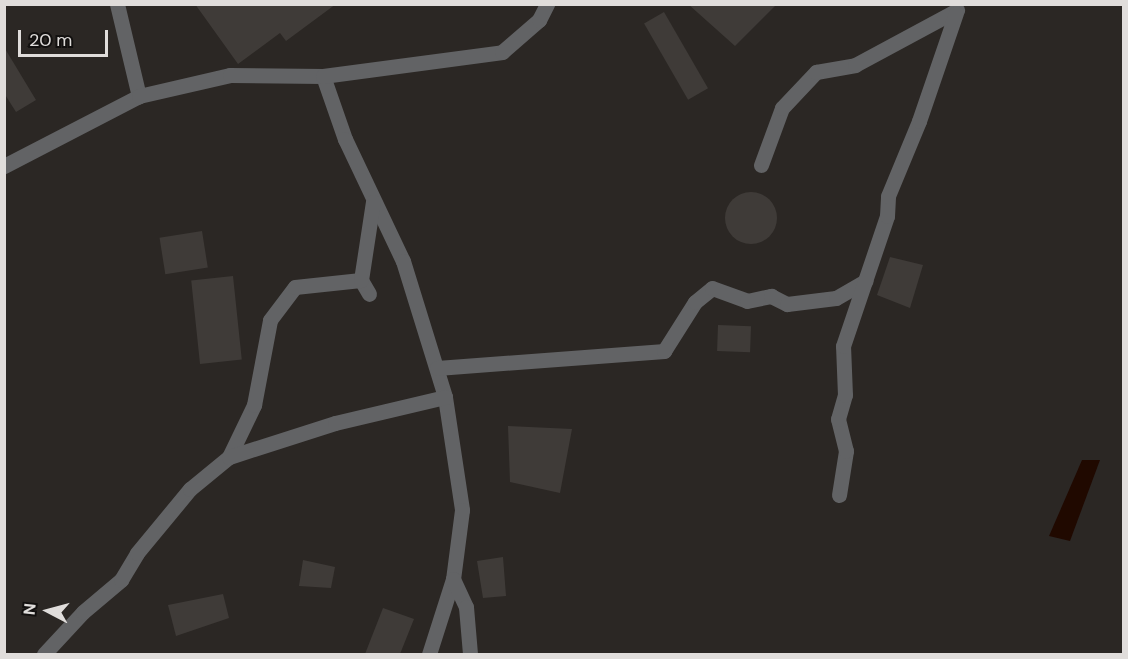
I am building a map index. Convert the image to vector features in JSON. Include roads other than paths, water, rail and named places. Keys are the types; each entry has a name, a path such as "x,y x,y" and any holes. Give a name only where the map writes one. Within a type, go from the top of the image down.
{"street":[{"path":"117,4 139,96"},
{"path":"4,166 139,96 230,75 323,76 502,52 539,20 547,4"},
{"path":"761,165 782,108 816,72 855,65 958,9"},
{"path":"839,495 846,451 838,419 845,395 843,346 887,216 888,196 919,122 958,9"},
{"path":"323,76 373,202 390,229 403,261 445,397 462,510 453,579 429,654"},
{"path":"229,457 254,405 270,320 296,287 365,287 373,202"},
{"path":"437,368 664,351 695,302 712,288 747,301 771,296 787,304 836,298 865,281"},
{"path":"44,654 83,612 121,580 137,553 190,489 229,457 335,423 445,397"},
{"path":"453,579 466,607 470,654"}]}
